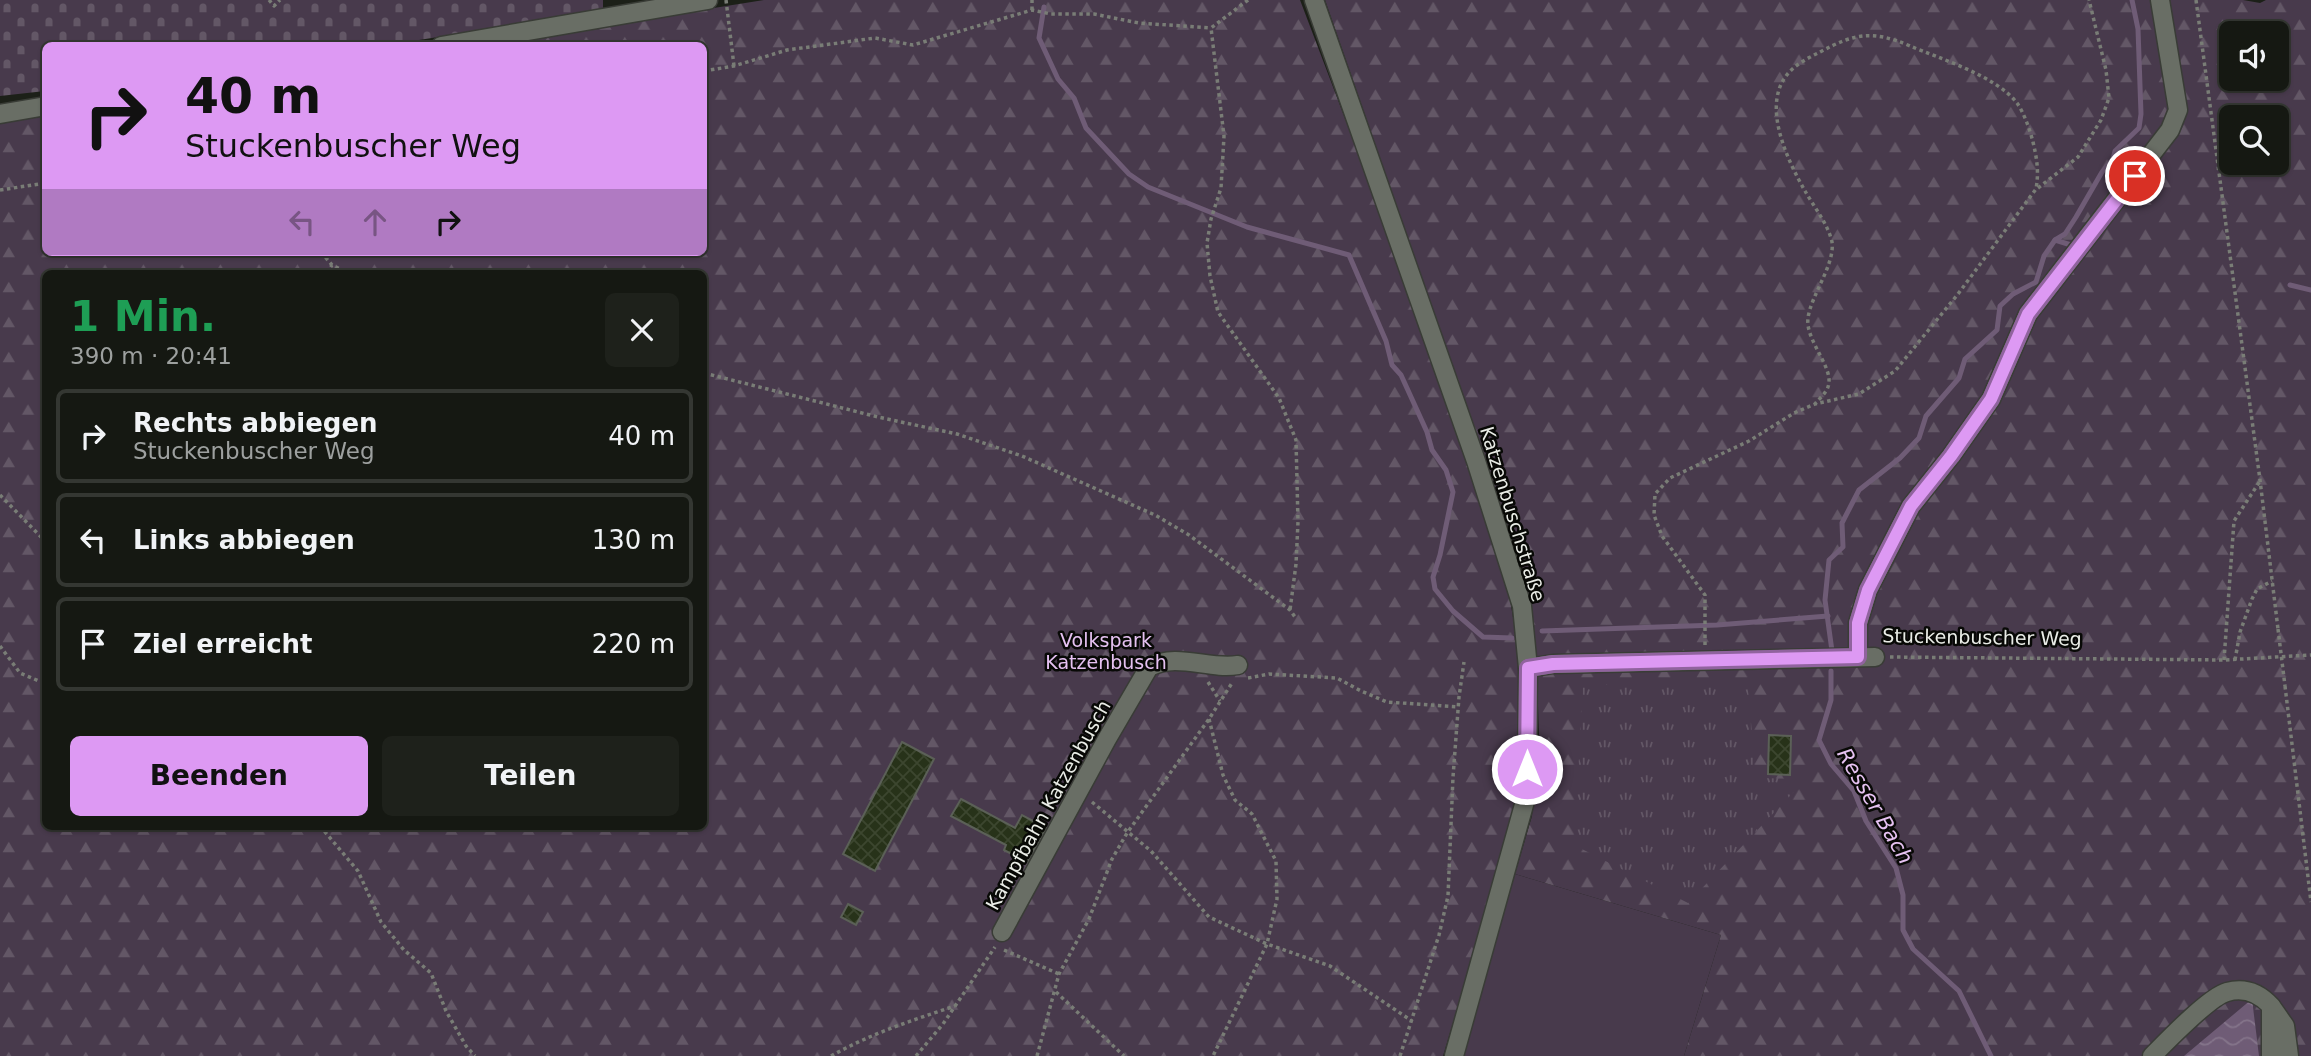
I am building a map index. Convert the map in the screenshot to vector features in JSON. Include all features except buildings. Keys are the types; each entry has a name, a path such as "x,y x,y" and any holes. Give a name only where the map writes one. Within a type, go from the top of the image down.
{"street":[{"path":"464,42 708,0"},
{"name":"Katzenbuschstraße","path":"1314,0 1476,461 1522,606 1528,668 1527,794 1454,1056"},
{"path":"1867,657 1858,623 1868,590 1911,506 1991,399 2028,314 2170,130 2178,110 2160,0"},
{"path":"0,114 42,107"},
{"name":"Stuckenbuscher Weg","path":"1528,668 1553,664 1867,657"},
{"name":"Kampfbahn Katzenbusch","path":"999,939 1149,667 1172,660 1242,671"},
{"path":"2152,1056 2225,992 2247,990 2262,996 2285,1026 2289,1056"},
{"path":"2271,1056 2272,1006"}],"path":[{"path":"269,0 274,6 280,0"},
{"path":"726,0 734,66"},
{"path":"1032,0 1034,11"},
{"path":"707,70 734,66 787,50 875,38 913,45 1034,11 1211,28 1248,0"},
{"path":"1705,640 1705,595 1662,536 1654,515 1655,494 1670,478 1749,441 1794,413 1815,404 1858,394 1895,371 1958,294 2036,189 2078,156 2101,120 2109,98 2106,70 2089,0"},
{"path":"2196,0 2260,480 2311,902"},
{"path":"1211,28 1224,136 1221,188 1207,243 1210,276 1218,312 1279,398 1296,440 1298,522 1290,610"},
{"path":"1815,404 1828,388 1829,378 1808,332 1808,319 1831,255 1832,243 1825,224 1787,158 1779,130 1778,96 1784,79 1791,70 1811,56 1853,36 1879,36 1892,38 1986,80 2002,89 2018,104 2031,134 2039,170 2036,189"},
{"path":"0,190 42,184"},
{"path":"324,256 332,265 342,270"},
{"path":"329,270 332,265"},
{"path":"707,374 957,434 1021,456 1155,515 1189,535 1290,610 1295,617"},
{"path":"2224,660 2234,521 2260,480"},
{"path":"0,495 42,538"},
{"path":"2235,660 2240,632 2252,599 2257,589 2272,581"},
{"path":"0,646 20,673 42,682"},
{"name":"Stuckenbuscher Weg","path":"1867,657 2235,660 2311,655"},
{"path":"1400,1056 1439,935 1448,896 1458,707 1464,662"},
{"path":"1037,1056 1059,974 1089,919 1112,859 1127,833 1242,671 1337,678 1387,702 1458,707"},
{"path":"1209,719 1223,775 1235,800 1252,814 1276,860 1277,899 1267,944 1213,1056"},
{"path":"1079,791 1151,851 1209,917 1267,944 1330,966 1412,1021"},
{"path":"323,830 358,871 381,922 404,950 430,973 446,1012 475,1056"},
{"path":"916,1056 955,1006 999,939 1059,974"},
{"path":"1056,992 1124,1056"},
{"path":"831,1056 850,1045 906,1022 955,1006"}],"green space":[{"path":"0,0 603,0 603,11 406,42 42,42 42,91 0,96"},
{"name":"Volkspark Katzenbusch","path":"764,0 1300,0 1382,216 1506,574 1518,649 1521,679 1517,796 1484,920 1443,1056 0,1056 0,124 42,117 42,256 707,256 707,42 500,42"},
{"path":"1325,0 2243,0 2260,3 2266,0 2311,0 2311,1056 1684,1056 1721,935 1515,874 1532,816 1539,735 1536,647 1524,572"},
{"path":"1747,678 1756,778 1806,779 1688,903 1574,845 1583,686"},
{"path":"1515,874 1721,935 1684,1056 1461,1056"}],"water":[{"path":"2252,999 2259,1056 2184,1056"}],"waterway":[{"name":"Resser Bach","path":"1832,651 1825,600 1829,560 1843,547 1842,523 1859,490 1900,458 1919,438 1926,416 1959,378 1965,359 1997,330 2000,306 2013,294 2036,282 2044,256 2055,240 2065,234 2102,172 2113,159 2115,151 2139,128 2141,114 2138,29 2132,0"},
{"path":"1044,7 1039,38 1058,79 1074,98 1086,128 1129,174 1148,187 1247,227 1349,255 1386,341 1392,365 1401,375 1427,432 1432,450 1446,470 1453,492 1433,577 1435,589 1453,611 1483,637 1512,638"},
{"path":"2055,240 2071,245"},
{"path":"2290,285 2311,290"},
{"path":"1542,631 1717,625 1828,616"},
{"name":"Resser Bach","path":"1831,671 1831,700 1819,740 1831,764 1854,791 1866,821 1896,868 1903,895 1903,930 1913,949 1959,991 1991,1056"}],"route":[{"path":"1527,769 1528,668 1553,664 1858,657 1858,623 1868,590 1911,506 1991,399 2028,314 2135,176"}]}
